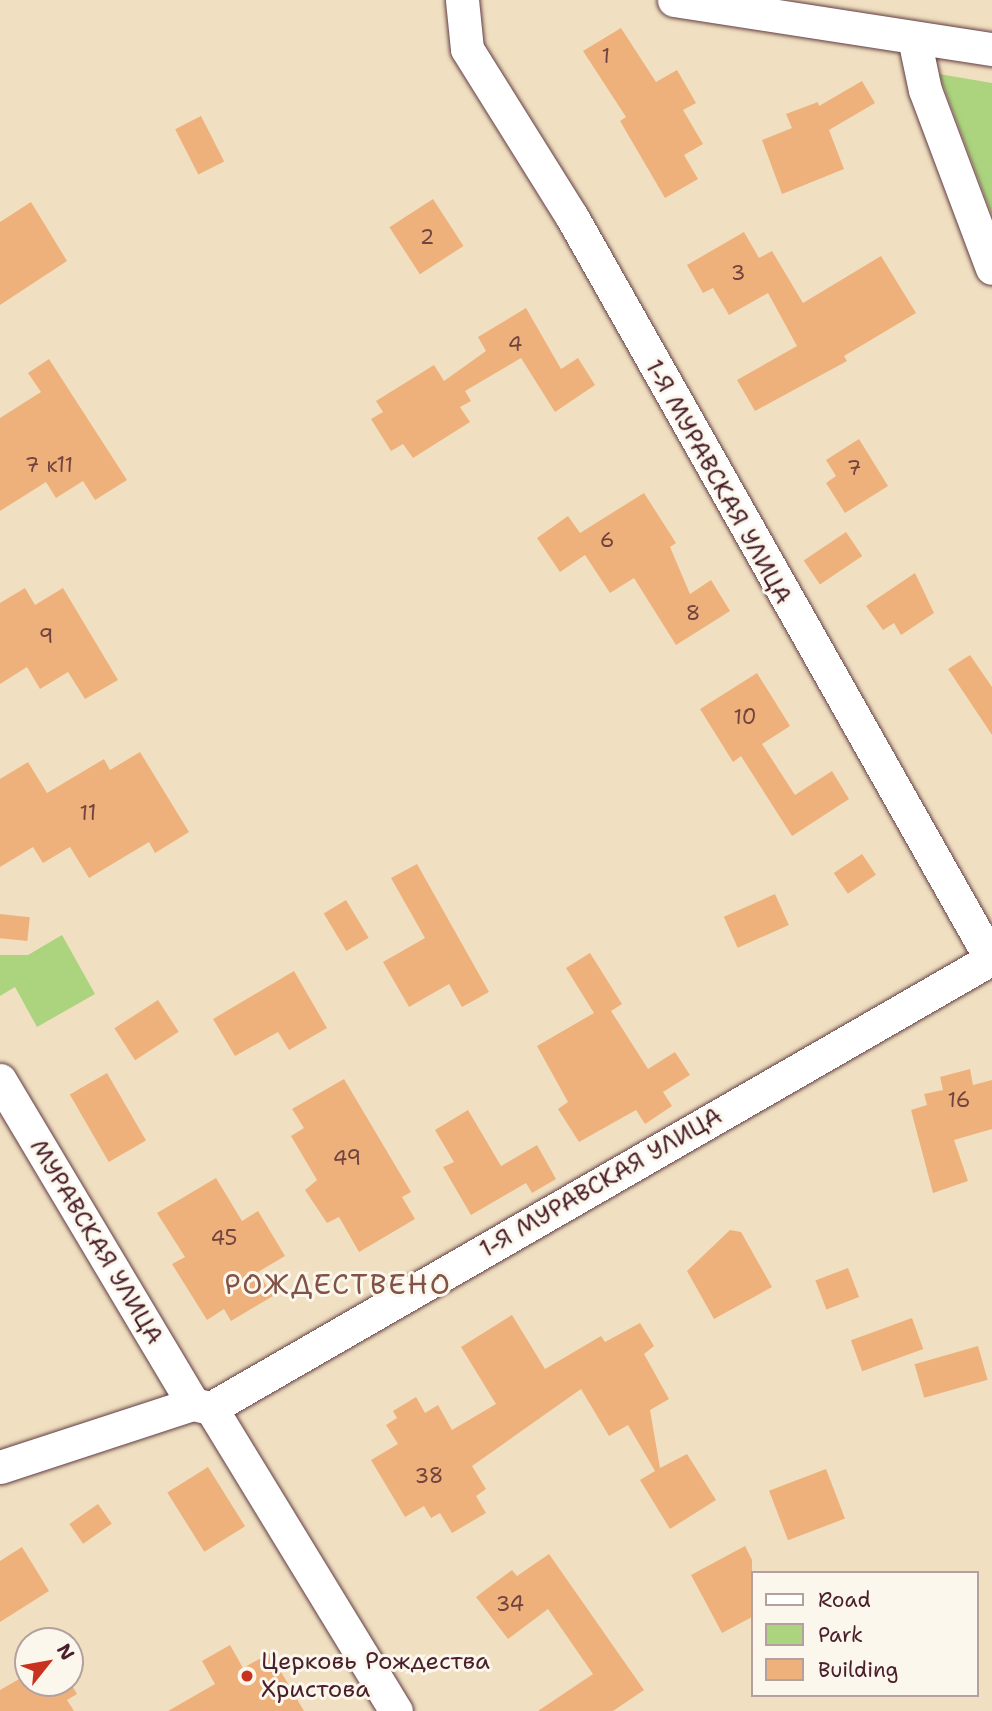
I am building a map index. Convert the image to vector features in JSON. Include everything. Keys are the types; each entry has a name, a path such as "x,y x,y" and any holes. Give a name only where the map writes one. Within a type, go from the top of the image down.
{"street":[{"name":"1-Я МУРАВСКАЯ УЛИЦА","path":"0,1467 202,1406 991,960 572,217 467,49 462,0"},
{"path":"674,0 992,49"},
{"path":"914,38 925,90 992,268"},
{"name":"МУРАВСКАЯ УЛИЦА","path":"0,1080 202,1406"},
{"path":"202,1406 396,1711"}],"green space":[{"path":"939,74 992,83 992,215"},
{"path":"62,935 95,994 37,1027 15,987 0,996 0,955 28,955"}],"building":[{"path":"621,28 656,82 677,70 696,103 683,110 703,144 684,155 698,179 665,198 620,121 626,117 583,51"},
{"path":"862,81 875,103 829,130 844,169 782,194 762,140 792,128 786,114 818,102 819,106"},
{"path":"201,116 224,161 198,175 175,129"},
{"path":"433,199 463,246 420,274 389,227"},
{"path":"31,202 67,261 0,305 0,222"},
{"path":"744,232 759,258 772,251 803,303 881,256 916,313 844,356 847,361 755,411 737,380 797,346 768,293 729,315 713,288 703,293 687,265"},
{"path":"526,308 561,369 578,358 595,385 555,412 521,358 465,391 471,401 460,407 470,422 413,458 403,444 391,451 371,419 383,412 376,401 434,365 444,381 486,351 478,337"},
{"path":"49,359 127,480 95,500 83,481 56,498 46,482 0,511 0,418 41,392 28,373"},
{"path":"859,439 888,486 845,513 826,483 836,476 826,460"},
{"path":"644,493 676,543 670,547 690,594 711,580 730,611 676,645 634,578 610,593 585,555 560,572 537,538 568,516 580,533"},
{"path":"846,532 862,556 820,585 804,561"},
{"path":"915,573 934,613 901,635 894,623 883,630 866,606"},
{"path":"25,588 35,605 63,588 118,680 85,699 68,672 40,689 27,667 0,684 0,603"},
{"path":"970,655 992,687 992,735 948,669"},
{"path":"757,673 790,726 762,744 795,795 832,771 849,799 792,836 741,756 733,762 700,709"},
{"path":"140,752 189,832 155,853 149,842 89,878 70,847 43,863 33,847 0,867 0,779 28,762 47,793 104,759 110,770"},
{"path":"862,854 876,875 848,894 834,873"},
{"path":"417,864 489,992 462,1007 449,984 409,1007 383,962 425,938 391,878"},
{"path":"775,894 789,925 738,948 724,917"},
{"path":"346,900 369,938 346,951 324,913"},
{"path":"0,914 30,917 27,941 0,938"},
{"path":"590,953 622,1004 611,1011 648,1069 675,1052 690,1075 663,1092 672,1106 645,1124 636,1110 579,1142 558,1109 568,1102 537,1046 594,1013 566,968"},
{"path":"294,971 327,1028 289,1050 278,1032 235,1056 213,1019"},
{"path":"158,1000 179,1032 135,1060 114,1028"},
{"path":"970,1069 973,1085 992,1080 992,1129 954,1140 968,1181 933,1193 911,1110 927,1105 924,1094 943,1090 940,1077"},
{"path":"107,1073 146,1141 109,1162 70,1094"},
{"path":"344,1079 411,1192 402,1197 415,1219 359,1252 339,1217 327,1223 305,1190 317,1180 291,1136 304,1128 292,1109"},
{"path":"468,1110 501,1166 537,1145 556,1179 532,1193 526,1183 471,1215 443,1167 454,1162 435,1130"},
{"path":"216,1178 242,1221 258,1211 285,1256 258,1272 273,1296 231,1321 224,1309 207,1320 172,1264 185,1257 157,1213"},
{"path":"730,1230 741,1232 772,1287 714,1319 687,1271"},
{"path":"848,1268 859,1297 826,1309 815,1281"},
{"path":"512,1315 545,1369 601,1336 605,1342 640,1323 654,1346 644,1354 669,1399 650,1410 660,1468 687,1454 716,1500 670,1529 640,1480 655,1471 628,1425 609,1436 581,1389 472,1466 486,1489 476,1496 486,1513 452,1533 440,1513 431,1518 424,1506 405,1517 371,1460 398,1444 386,1425 397,1418 393,1411 416,1397 425,1413 438,1405 452,1430 496,1404 461,1347"},
{"path":"912,1318 923,1349 862,1371 851,1340"},
{"path":"978,1346 988,1380 924,1398 915,1364"},
{"path":"208,1467 245,1526 204,1552 167,1492"},
{"path":"826,1469 845,1518 788,1540 769,1491"},
{"path":"98,1504 112,1524 83,1544 69,1524"},
{"path":"745,1546 752,1560 750,1618 722,1633 691,1575"},
{"path":"22,1547 49,1591 0,1622 0,1561"},
{"path":"549,1554 644,1690 613,1711 538,1711 593,1674 548,1609 508,1639 476,1597 512,1570 517,1576"},
{"name":"Церковь Рождества Христова","path":"230,1645 243,1668 270,1653 304,1711 168,1711 215,1684 202,1661"},
{"path":"14,1682 14,1697 72,1697 67,1700 74,1711 0,1711 0,1690"}],"place":[{"name":"Церковь Рождества Христова","path":"247,1676"}],"district":[{"name":"РОЖДЕСТВЕНО","path":"338,1284"}]}
